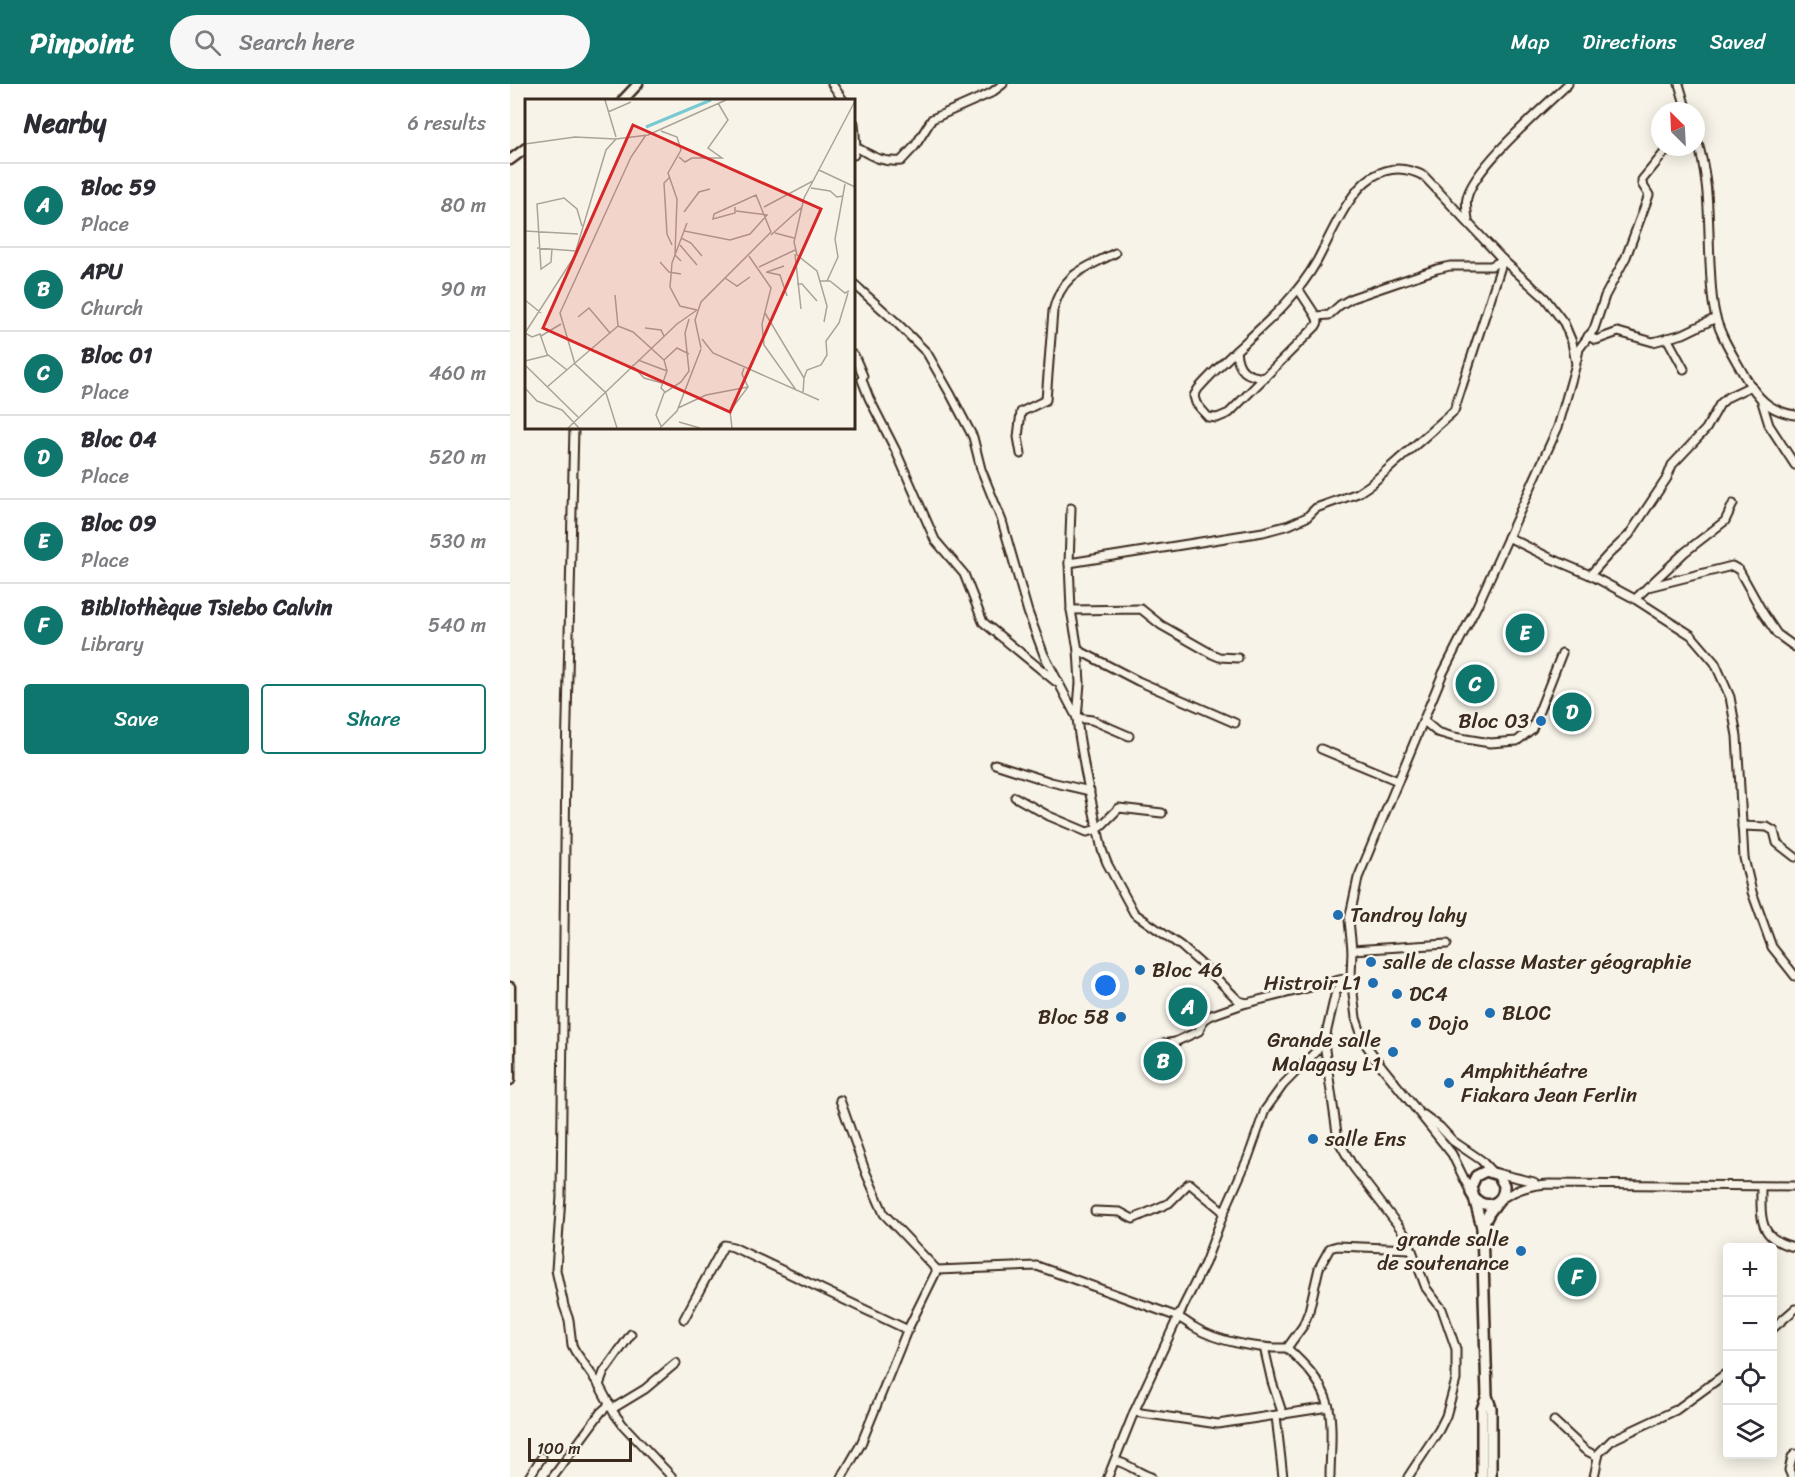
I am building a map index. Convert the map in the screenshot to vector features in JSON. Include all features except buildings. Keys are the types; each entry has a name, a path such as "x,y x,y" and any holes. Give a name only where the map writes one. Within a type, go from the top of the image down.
{"main road":[{"path":"1482,1227 1504,1190 1504,1185 1498,1175 1492,1172 1476,1176 1471,1187 1482,1227 1487,1396 1491,1408 1491,1477"},
{"path":"1471,1193 1474,1199 1486,1205 1499,1201"},
{"path":"1482,1477 1482,1408 1487,1396"}],"street":[{"path":"623,99 638,84"},
{"path":"832,84 842,99"},
{"path":"855,151 887,162 901,161 915,146 932,119 991,93 1003,84"},
{"path":"1468,222 1466,199 1477,177 1499,151 1568,84"},
{"path":"1679,84 1684,102"},
{"path":"510,160 525,149"},
{"path":"1471,1193 1452,1154 1364,1042 1356,1018 1351,977 1352,950 1349,920 1358,878 1443,673 1478,604 1558,426 1579,349 1594,329 1605,296 1630,246 1648,199 1648,193 1642,180 1662,156"},
{"path":"1701,156 1708,196 1711,285 1719,329 1762,402 1769,425 1795,465"},
{"path":"1299,290 1318,322 1312,331 1228,413 1217,418 1208,417 1196,403 1194,396 1205,381 1299,290 1354,195 1363,184 1393,169 1411,170 1424,176 1503,260 1545,298 1564,323 1572,342 1576,364"},
{"path":"1021,454 1018,437 1020,412 1046,400 1053,311 1057,298 1077,272 1115,253"},
{"path":"1316,316 1329,315 1352,298 1437,268 1491,267 1503,260"},
{"path":"1069,563 1263,532 1307,517 1316,508 1358,493 1370,485 1454,411 1503,260"},
{"path":"855,287 896,321 927,353 973,437 979,462 1002,521 1028,612 1044,655 1077,718"},
{"path":"1588,336 1596,340 1618,332 1653,342 1683,334 1716,318"},
{"path":"1667,338 1684,369"},
{"path":"1236,351 1237,361 1242,370 1252,376 1265,378"},
{"path":"855,357 869,398 895,449 935,540 964,574 983,622 1058,682"},
{"path":"1590,575 1629,535 1668,478 1672,465 1706,429 1720,404 1751,386"},
{"path":"1762,402 1795,415"},
{"path":"574,429 566,759 561,1197 556,1270 569,1320 572,1345 623,1425 672,1477"},
{"path":"1635,599 1685,552 1725,521 1733,504"},
{"path":"1071,508 1069,563 1071,610 1078,650 1080,683 1077,718 1085,771 1107,863 1134,913 1181,946 1239,1001 1247,1003"},
{"path":"1508,537 1590,575 1635,599 1691,635 1715,663 1730,697 1737,736 1744,858 1752,892 1772,947 1795,976"},
{"path":"1648,587 1732,567 1739,570 1777,634 1795,647"},
{"path":"1071,610 1141,609 1161,625 1212,654 1219,657 1238,658"},
{"path":"1078,650 1138,681 1235,723"},
{"path":"1424,721 1437,732 1454,737 1490,743 1517,741 1532,729 1562,653"},
{"path":"1077,718 1092,720 1129,736"},
{"path":"1321,749 1398,781"},
{"path":"994,764 1051,782 1090,791"},
{"path":"1015,797 1049,816 1087,832 1098,828 1119,808 1162,813"},
{"path":"1742,826 1767,826 1774,831 1778,843 1795,857"},
{"path":"1352,950 1447,944"},
{"path":"1163,1044 1175,1042 1199,1031 1203,1020 1209,1016 1247,1003 1351,977"},
{"path":"1351,977 1336,991 1323,1043 1338,1140 1354,1168 1407,1237 1426,1288 1442,1309 1456,1349 1456,1380 1446,1416 1408,1477"},
{"path":"510,987 510,1080"},
{"path":"1108,1477 1134,1412 1205,1263 1265,1110 1283,1085 1323,1043"},
{"path":"840,1100 866,1173 884,1214 938,1270 1037,1266 1178,1317 1217,1337 1264,1347 1287,1348 1306,1366 1320,1386 1329,1407 1330,1477"},
{"path":"1415,1107 1453,1141 1481,1160 1492,1172 1530,1182 1549,1184"},
{"path":"1095,1211 1120,1212 1133,1219 1170,1203 1189,1183 1224,1212"},
{"path":"1499,1201 1514,1191 1531,1185 1549,1184 1795,1186"},
{"path":"1761,1186 1761,1214 1766,1233 1774,1241 1795,1247"},
{"path":"684,1319 724,1245 908,1330"},
{"path":"1287,1348 1303,1326 1319,1268 1330,1248 1337,1246 1411,1249"},
{"path":"842,1477 861,1444 908,1330 938,1270"},
{"path":"1777,1325 1795,1309"},
{"path":"599,1385 604,1372 631,1334"},
{"path":"1264,1347 1279,1415 1283,1477"},
{"path":"553,1477 586,1431 611,1406 645,1389 676,1363"},
{"path":"1594,1477 1599,1453 1612,1440 1677,1410 1723,1376"},
{"path":"1134,1412 1218,1424 1329,1407"},
{"path":"1554,1421 1585,1450 1598,1457"},
{"path":"1792,1477 1789,1470 1795,1454"},
{"path":"529,1477 542,1457"},
{"path":"1116,1461 1122,1462 1138,1473 1152,1477"}],"place":[{"name":"Bloc 09","path":"1525,633"},
{"name":"Bloc 01","path":"1475,684"},
{"name":"Bloc 04","path":"1572,712"},
{"name":"Bloc 03","path":"1541,721"},
{"name":"Tandroy lahy","path":"1338,915"},
{"name":"salle de classe Master géographie","path":"1371,962"},
{"name":"Bloc 46","path":"1140,970"},
{"name":"Histroir L1","path":"1373,983"},
{"name":"DC4","path":"1397,994"},
{"name":"Bloc 59","path":"1188,1007"},
{"name":"BLOC","path":"1490,1013"},
{"name":"Bloc 58","path":"1121,1017"},
{"name":"Dojo","path":"1416,1023"},
{"name":"Grande salle Malagasy L1","path":"1393,1052"},
{"name":"APU","path":"1163,1061"},
{"name":"Amphithéatre Fiakara Jean Ferlin","path":"1449,1083"},
{"name":"salle Ens","path":"1313,1139"},
{"name":"grande salle de soutenance","path":"1521,1251"},
{"name":"Bibliothèque Tsiebo Calvin","path":"1577,1277"}]}
